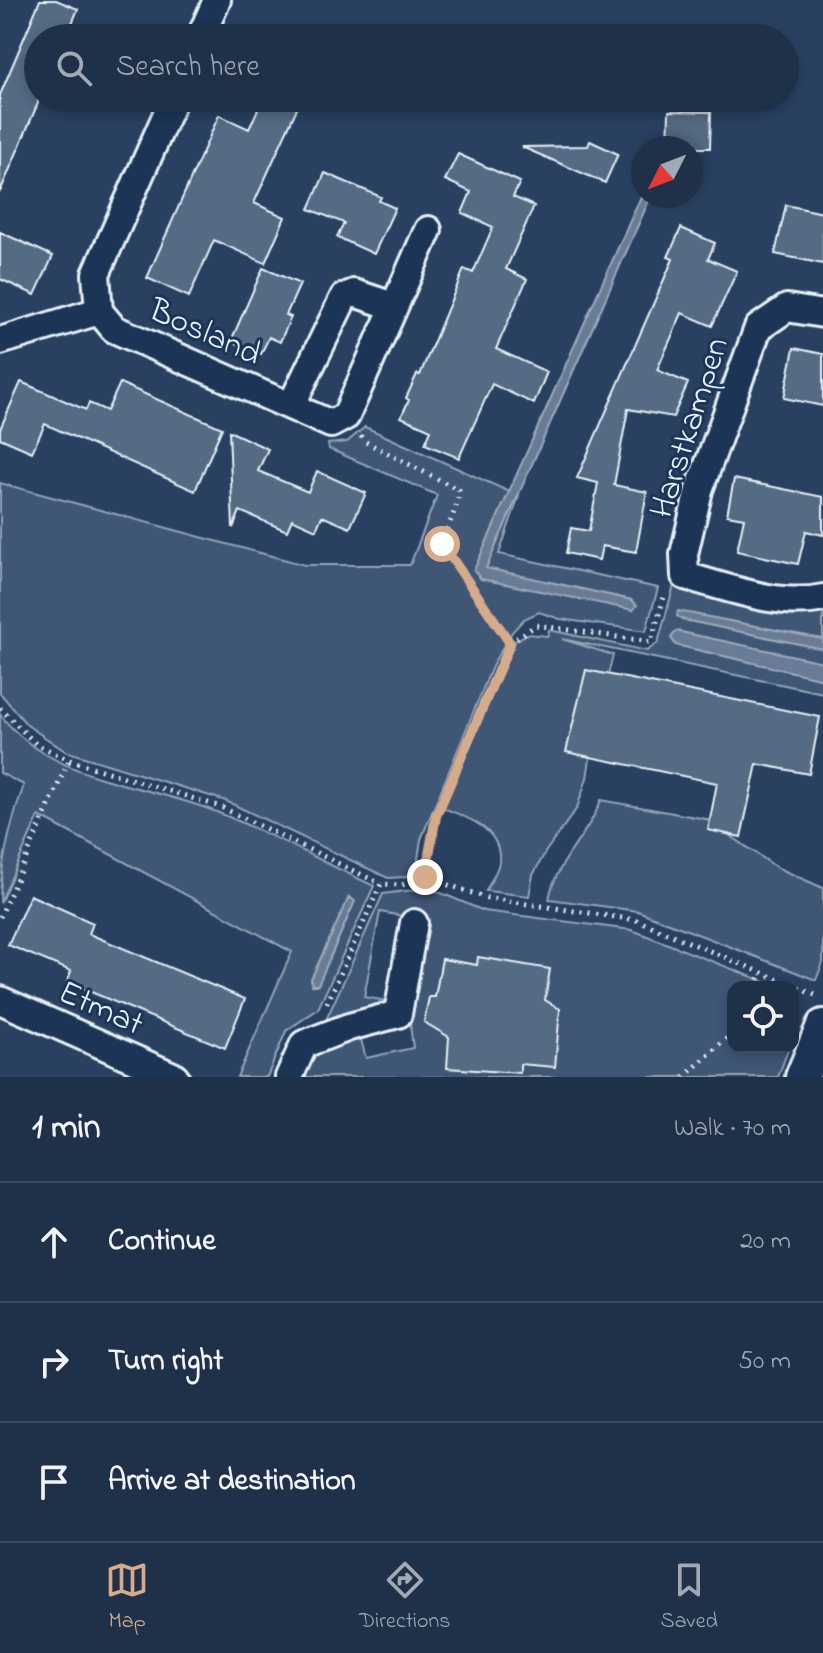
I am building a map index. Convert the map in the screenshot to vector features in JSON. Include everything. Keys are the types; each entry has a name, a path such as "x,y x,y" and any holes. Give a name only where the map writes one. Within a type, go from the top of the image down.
{"street":[{"path":"206,24 217,0"},
{"name":"Bosland","path":"168,112 96,274 99,311 114,329 331,424 346,416"},
{"path":"346,416 428,230"},
{"name":"Bosland","path":"291,406 344,297 354,293 393,306"},
{"name":"Harstkampen","path":"685,576 684,554 699,490 758,328 787,308 823,314"},
{"name":"Bosland","path":"0,341 99,311"},
{"path":"685,576 764,596 794,600 823,598"},
{"path":"289,1077 304,1044 398,1014 414,923"},
{"name":"Etmat","path":"0,1000 175,1077"},
{"path":"802,1077 823,1026"}],"path":[{"path":"346,416 364,441 459,490 442,544 510,643"},
{"path":"425,877 436,816 510,643 536,625 651,642 669,583 685,576"},
{"path":"0,708 36,744 69,760 221,807 381,884 402,885 425,877 487,898 636,920 823,998"},
{"path":"0,917 69,760"},
{"path":"323,1037 323,1013 381,884"},
{"path":"758,981 761,973"},
{"path":"684,1077 727,1038"}],"shaded area":[{"path":"636,208 646,208 486,568 632,600 637,605 633,610 481,579 474,570"},
{"path":"365,427 519,496 499,554 658,588 646,631 560,619 539,612 524,619 512,632 494,662 421,839 416,872 404,877 388,878 226,801 65,751 27,725 0,693 0,483 305,565 410,565 437,495 329,449 328,444 347,442"},
{"path":"674,585 690,590 823,607 823,693 562,639 613,655 595,727 587,778 577,808 533,875 529,896 486,891 499,862 495,841 481,826 443,808 515,641 527,634 548,636 549,630 647,651 658,643"},
{"path":"678,611 823,639 823,649 684,620 677,616"},
{"path":"676,631 823,662 823,679 676,645 671,638"},
{"path":"0,714 21,737 45,754 72,767 219,813 374,886 318,1009 286,1031 267,1077 237,1077 292,952 39,816 0,903 7,843 24,785 0,773"},
{"path":"601,800 706,819 776,867 823,888 823,962 816,980 638,911 549,899 558,873"},
{"path":"429,888 484,911 632,930 763,981 727,981 727,1053 787,1053 778,1077 304,1077 315,1051 360,1036 366,1058 413,1048 410,1024 425,920 380,912 364,997 387,1001 385,1006 326,1020 383,894"},
{"path":"349,897 355,901 318,985 312,985 311,979"}],"building":[{"path":"40,0 56,0 78,9 72,24 30,24"},
{"path":"24,38 24,112 34,112 0,192 0,95"},
{"path":"257,112 295,112 254,203 285,217 265,263 214,240 189,297 147,278 219,115 249,129"},
{"path":"669,112 711,112 710,148 703,148 703,136 668,136"},
{"path":"590,141 618,154 605,183 522,147 588,146"},
{"path":"458,154 520,182 513,197 534,206 506,269 527,279 496,349 547,372 534,404 492,384 459,458 425,444 431,430 401,417 409,400 406,398 417,374 420,375 464,269 473,273 493,227 462,213 471,192 445,180"},
{"path":"325,173 381,197 379,201 395,208 374,254 337,237 344,223 309,209"},
{"path":"786,205 823,213 823,264 775,254"},
{"path":"681,228 715,243 708,259 737,271 712,326 682,313 657,370 688,383 673,417 628,409 614,485 647,492 636,552 602,546 599,560 566,553 571,528 589,531 598,483 577,478 673,259 668,257"},
{"path":"0,232 53,256 35,295 0,279"},
{"path":"263,268 300,284 286,315 291,317 280,342 269,337 261,354 231,341"},
{"path":"794,348 823,354 823,406 784,398"},
{"path":"21,382 86,410 89,403 107,411 120,383 222,428 195,491 45,424 32,452 0,438 0,429"},
{"path":"229,431 268,449 258,471 308,492 317,471 366,493 350,528 322,516 316,530 292,519 287,531 240,511 233,528"},
{"path":"734,479 823,497 823,535 806,531 798,564 737,551 744,518 727,515"},
{"path":"586,670 820,717 809,774 757,764 741,837 708,830 717,783 566,752"},
{"path":"30,895 93,923 89,934 245,999 225,1048 67,982 71,971 8,945"},
{"path":"478,957 550,969 545,1000 560,1009 555,1067 520,1064 520,1073 447,1068 449,1037 424,1022 429,997 435,997 442,959 477,965"}],"route":[{"path":"425,877 436,816 510,643 442,544"}]}
